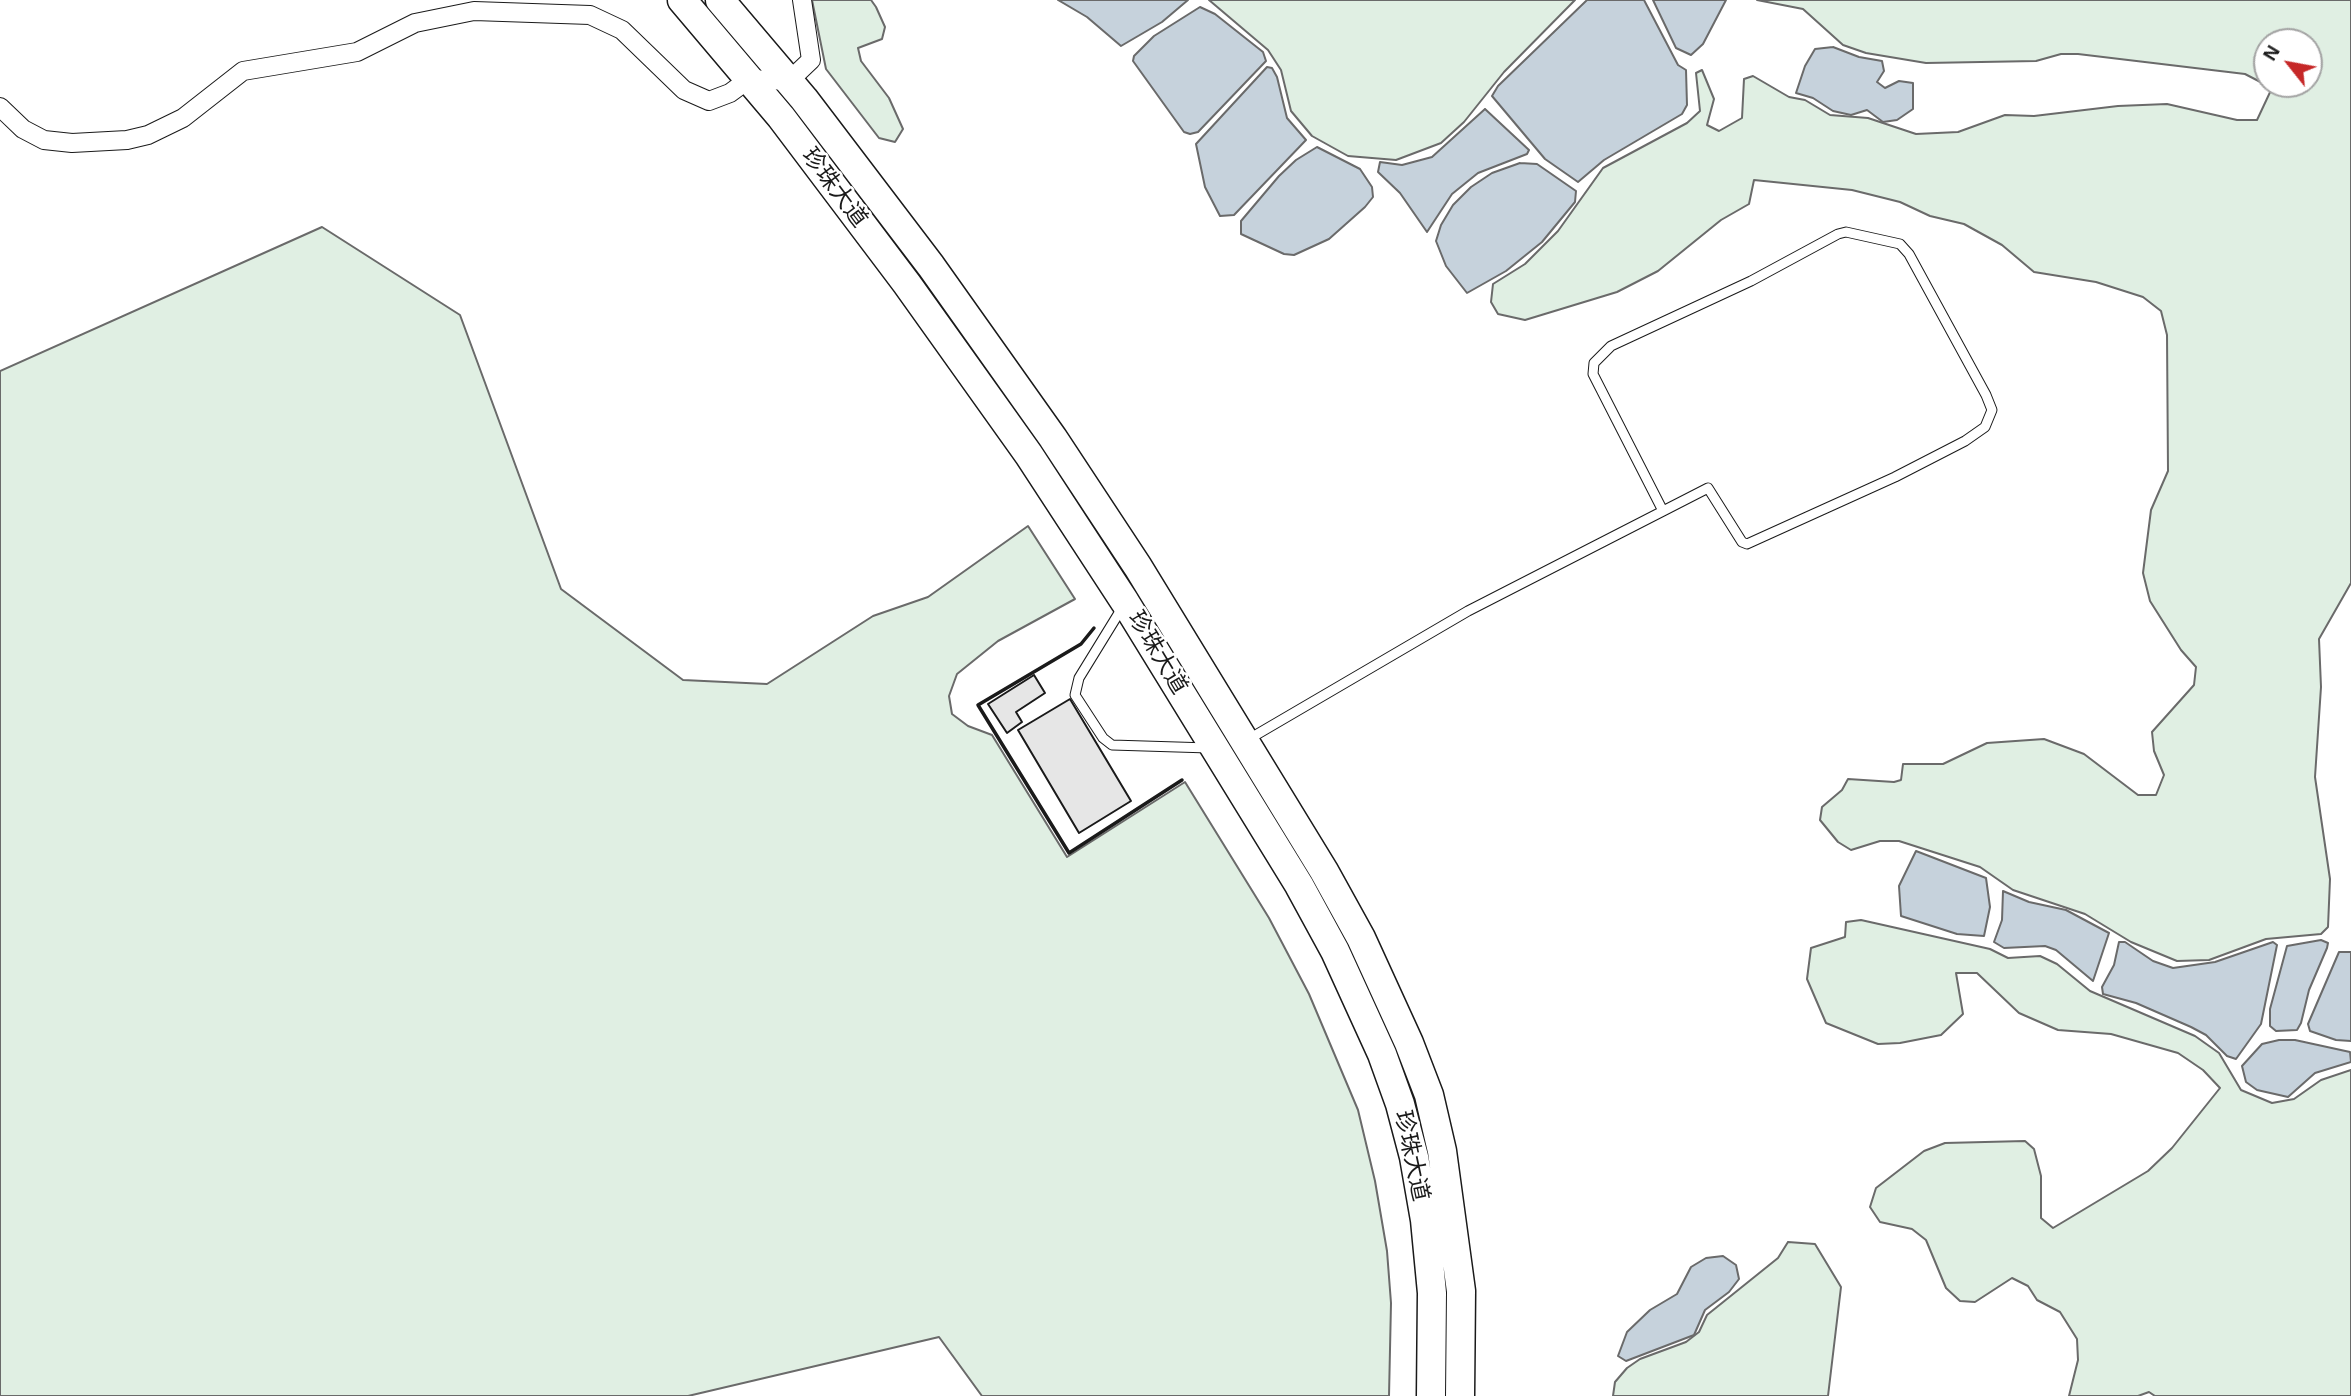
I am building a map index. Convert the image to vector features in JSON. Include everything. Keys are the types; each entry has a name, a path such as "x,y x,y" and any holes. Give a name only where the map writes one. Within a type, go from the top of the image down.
{"highway":[{"name":"珍珠大道","path":"682,0 749,79 907,284 1029,455 1125,602 1335,951 1369,1022 1401,1104 1425,1220 1432,1293 1431,1396"},
{"name":"珍珠大道","path":"720,0 789,81 930,267 1053,438 1138,567 1361,938 1409,1043 1429,1095 1451,1203 1460,1278 1460,1396"}],"street":[{"path":"0,107 23,129 44,140 72,143 127,140 148,135 183,118 243,71 357,52 415,23 474,11 590,15 622,30 684,90 699,99 709,101 730,93 749,79 789,81 811,60 802,0"}],"lane":[{"path":"1245,742 1468,611 1709,488 1742,542 1747,544 1895,477 1985,427 1992,410 1986,395 1909,254 1900,244 1846,232 1838,234 1751,281 1611,346 1594,363 1593,374 1663,511"},
{"path":"1125,602 1079,678 1075,695 1102,738 1112,745 1214,747"}],"green space":[{"path":"812,0 871,0 876,7 885,27 882,39 858,48 861,61 889,98 903,129 895,142 879,138 826,69"},
{"path":"1209,0 1575,0 1504,72 1464,122 1441,143 1396,160 1348,156 1312,136 1291,111 1281,70 1268,50"},
{"path":"1757,0 2351,0 2351,583 2319,639 2321,687 2315,777 2330,879 2328,927 2321,934 2266,939 2209,960 2177,961 2131,942 2085,914 2013,890 1980,867 1899,841 1880,841 1851,850 1838,842 1820,820 1822,807 1842,790 1848,779 1894,782 1901,780 1903,764 1943,764 1987,743 2044,739 2084,754 2138,795 2156,795 2164,775 2154,751 2152,732 2194,685 2196,667 2181,650 2150,601 2143,573 2151,510 2168,471 2167,335 2161,311 2143,297 2096,282 2034,272 2002,245 1964,224 1930,216 1900,202 1852,190 1754,180 1749,204 1721,220 1658,271 1617,292 1525,320 1498,314 1491,302 1493,284 1525,264 1558,231 1603,168 1687,123 1700,111 1696,73 1702,70 1714,99 1707,125 1719,131 1742,118 1744,79 1753,76 1789,97 1805,100 1830,115 1868,118 1916,134 1958,132 2005,115 2034,116 2118,106 2167,104 2237,120 2257,120 2267,98 2323,98 2323,28 2253,28 2253,78 2245,74 2078,54 2061,54 2036,61 1926,63 1866,53 1843,45 1803,9"},
{"path":"322,227 460,315 561,589 683,680 767,684 873,616 928,597 1028,526 1075,599 998,641 957,674 949,696 952,714 968,726 992,735 1067,857 1185,782 1269,918 1309,994 1358,1110 1375,1181 1387,1251 1391,1303 1389,1396 982,1396 939,1337 688,1396 0,1396 0,371"},
{"path":"1861,920 1990,949 2008,958 2040,956 2057,964 2090,991 2195,1036 2219,1053 2241,1090 2272,1103 2294,1099 2321,1080 2351,1070 2351,1396 2155,1396 2149,1392 2138,1396 2069,1396 2078,1360 2077,1339 2060,1312 2037,1300 2028,1286 2012,1278 1975,1302 1960,1301 1946,1288 1926,1240 1912,1229 1880,1222 1870,1207 1876,1188 1924,1151 1945,1143 2025,1141 2034,1149 2041,1176 2041,1218 2053,1228 2148,1171 2172,1148 2220,1088 2203,1070 2178,1053 2111,1034 2058,1030 2019,1013 1977,973 1956,973 1963,1014 1941,1035 1900,1043 1878,1044 1826,1023 1807,979 1811,948 1845,937 1846,922"},
{"path":"1788,1242 1815,1244 1841,1287 1828,1396 1613,1396 1615,1382 1627,1368 1640,1359 1686,1342 1699,1332 1707,1315 1778,1258"}],"shaded area":[{"path":"1058,0 1188,0 1162,22 1121,46 1087,17"},
{"path":"1587,0 1644,0 1678,65 1686,70 1687,105 1682,114 1604,160 1578,182 1545,159 1492,96 1498,86"},
{"path":"1653,0 1726,0 1703,44 1691,55 1676,48"},
{"path":"1200,7 1215,14 1263,52 1266,61 1198,132 1190,134 1184,132 1133,61 1134,56 1154,36"},
{"path":"1833,47 1859,57 1882,61 1884,71 1877,82 1885,88 1899,81 1913,83 1913,109 1897,120 1883,122 1867,110 1851,115 1833,111 1813,98 1796,93 1805,66 1815,49"},
{"path":"1267,67 1272,68 1277,77 1287,118 1306,140 1234,215 1220,216 1205,187 1196,144"},
{"path":"1485,109 1529,150 1527,154 1478,173 1452,194 1427,232 1400,193 1378,172 1380,162 1402,165 1432,157"},
{"path":"1317,147 1360,169 1372,187 1373,197 1365,207 1329,239 1294,255 1284,254 1241,234 1241,221 1279,176 1296,160"},
{"path":"1520,163 1537,164 1576,191 1575,202 1542,242 1506,271 1467,293 1446,266 1436,241 1441,225 1453,205 1471,187 1492,173"},
{"path":"1916,851 1986,878 1990,907 1984,936 1957,934 1901,916 1899,886"},
{"path":"2003,891 2029,902 2066,910 2109,933 2093,981 2056,950 2045,946 2004,948 1994,942 2002,920"},
{"path":"2321,940 2328,943 2327,948 2309,990 2301,1023 2297,1030 2276,1031 2270,1026 2270,1009 2287,946"},
{"path":"2119,942 2125,942 2153,961 2173,968 2215,962 2273,942 2277,945 2261,1024 2236,1059 2227,1056 2206,1035 2191,1027 2136,1003 2103,994 2102,987 2114,965"},
{"path":"2339,952 2351,952 2351,1041 2336,1040 2310,1031 2308,1024"},
{"path":"2295,1040 2350,1052 2351,1062 2315,1073 2288,1097 2257,1090 2246,1082 2242,1066 2262,1044"},
{"path":"1723,1256 1736,1265 1739,1279 1729,1292 1705,1310 1694,1335 1626,1361 1618,1356 1627,1332 1650,1310 1677,1294 1691,1267 1706,1258"}],"building":[{"path":"1034,675 1045,693 1016,712 1022,722 1007,733 988,704"},
{"path":"1070,699 1131,801 1079,833 1018,730"}],"wall":[{"path":"1094,628 1081,644 978,705 1069,853 1182,780"}]}
